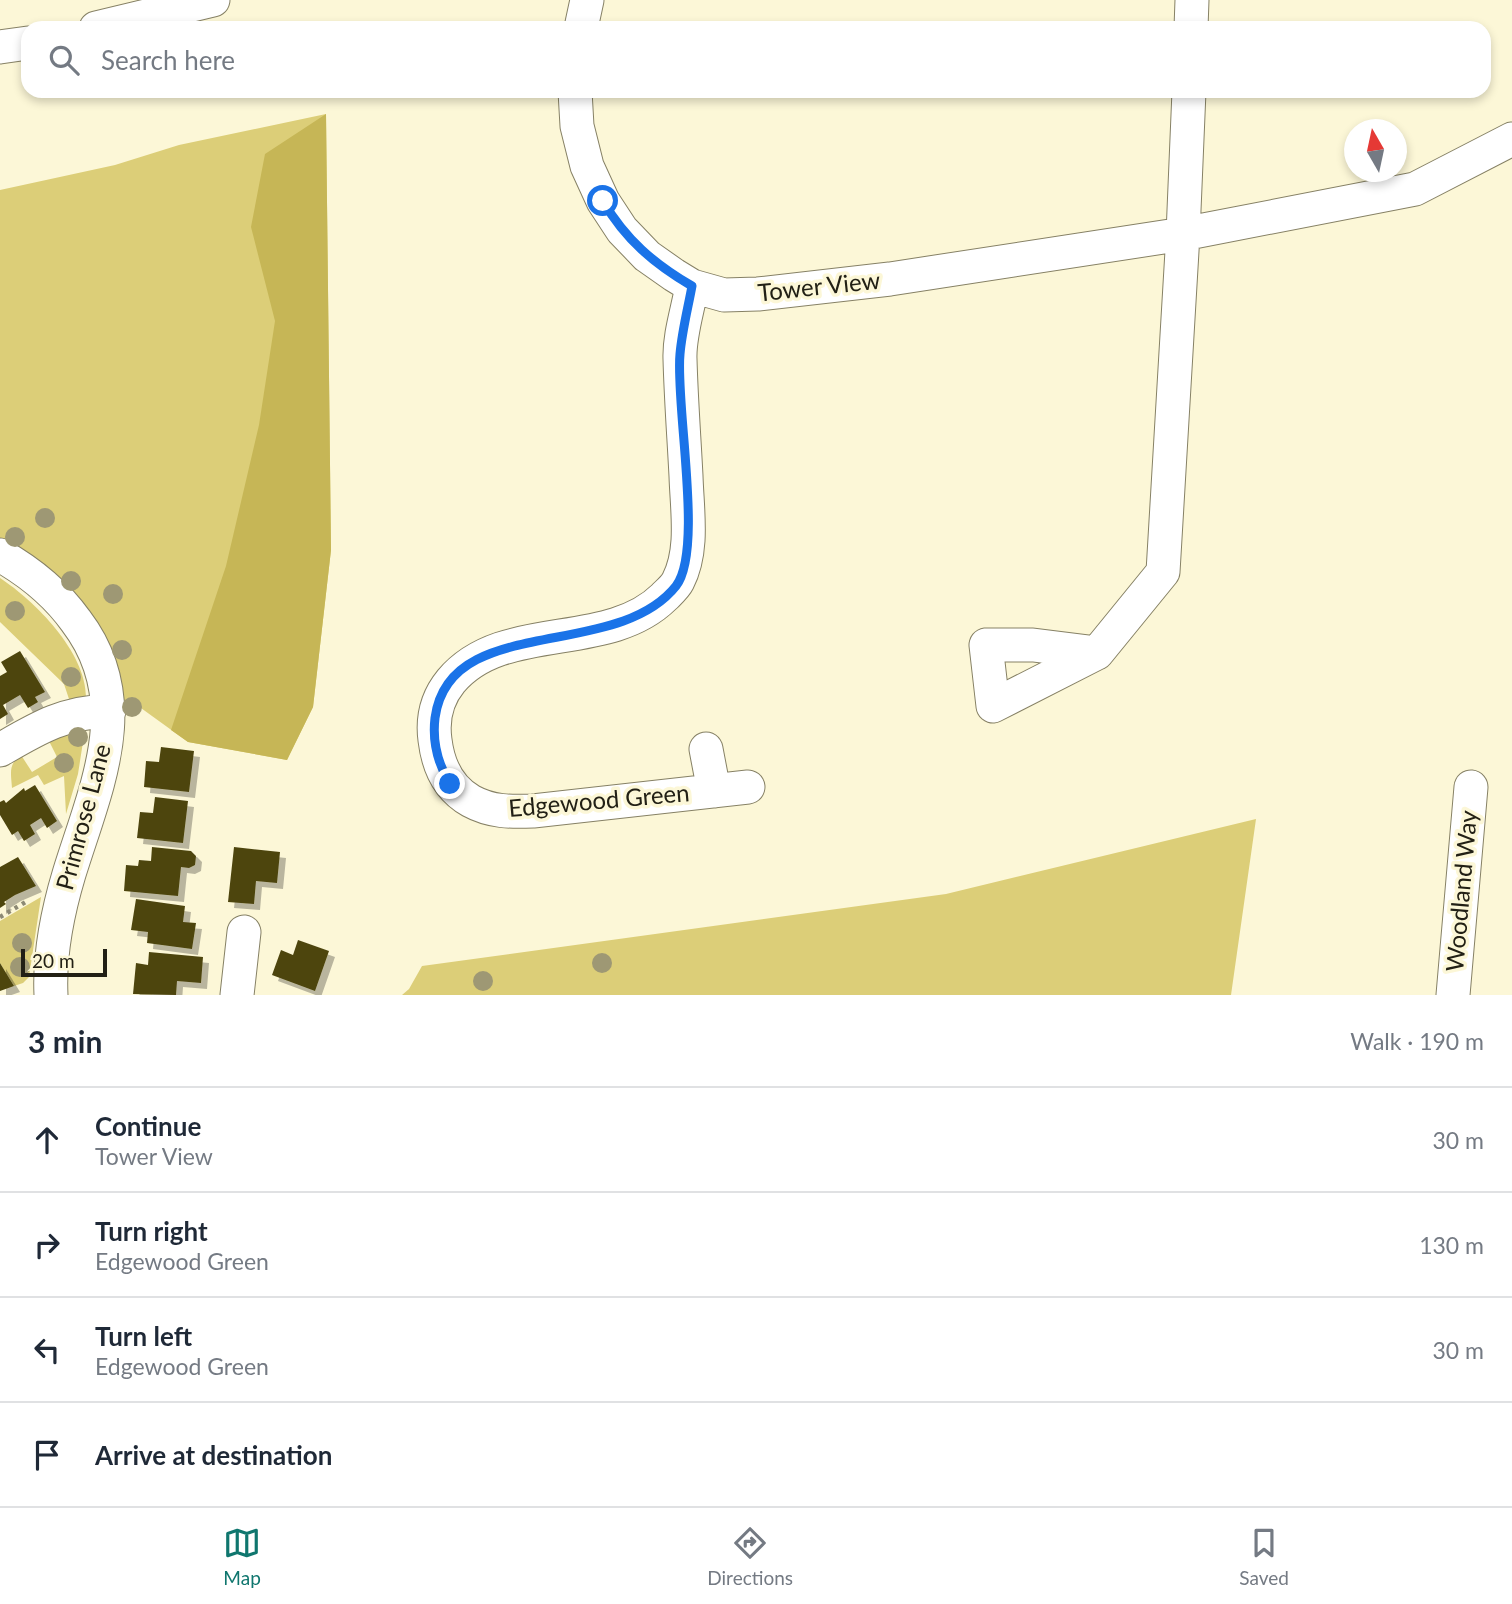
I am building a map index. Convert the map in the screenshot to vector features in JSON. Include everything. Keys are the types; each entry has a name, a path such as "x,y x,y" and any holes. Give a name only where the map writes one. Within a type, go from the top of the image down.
{"street":[{"path":"125,21 213,0"},
{"path":"582,21 587,0"},
{"path":"1191,21 1192,0"},
{"path":"0,47 21,44"},
{"name":"Tower View","path":"575,98 577,126 587,166 612,216 647,256 692,286 724,295 758,294 890,279 1183,234 1415,189 1512,139"},
{"path":"1097,653 1163,572 1189,98"},
{"name":"Edgewood Green","path":"692,286 680,355 689,536 684,567 677,584 656,605 635,617 599,630 486,653 459,671 446,687 436,706 433,730 436,755 450,784 483,808 508,812 533,811 748,787"},
{"name":"Primrose Lane","path":"0,555 15,563 50,591 80,626 103,670 109,711 98,783 58,917 45,994"},
{"path":"0,750 62,717 92,711 109,711"},
{"path":"706,749 714,791"},
{"name":"Woodland Way","path":"1453,995 1471,787"},
{"path":"237,995 244,932"}],"shaded area":[{"path":"326,114 331,550 313,707 287,760 188,742 134,703 119,700 0,542 0,190 115,165 179,145"},
{"path":"326,114 331,550 313,707 287,760 188,742 171,730 226,566 259,425 275,321 251,227 265,154"},
{"path":"0,578 28,600 56,629 77,663 84,680 86,697 70,702 64,684 0,622"},
{"path":"85,729 78,774 66,814 64,776 44,785 38,775 12,788 12,765 17,758 21,755 32,772 57,757 48,739"},
{"path":"1256,819 1231,995 402,995 409,989 422,966 946,894"},
{"path":"41,897 29,977 14,986 0,963 0,921"}],"building":[{"path":"20,651 45,692 35,697 38,702 28,708 20,695 3,705 8,714 0,719 0,676 7,672 1,662"},
{"path":"161,747 194,751 189,792 144,787 146,761 159,762"},
{"path":"35,785 57,821 47,828 41,818 30,825 35,834 24,841 18,831 12,835 0,815 0,802 4,800 6,803 24,788 25,791"},
{"path":"155,797 188,801 183,843 137,838 140,812 153,813"},
{"path":"152,847 191,851 196,856 195,865 189,868 181,867 178,896 124,891 126,865 138,866 139,860 151,861"},
{"path":"234,847 280,852 277,883 256,881 254,904 228,902"},
{"path":"18,857 36,886 15,895 0,908 0,867"},
{"path":"136,899 185,906 183,922 196,923 192,949 147,943 148,932 131,930"},
{"path":"298,940 329,951 315,991 272,975 281,950 293,955"},
{"path":"149,952 203,957 201,983 177,981 176,995 133,994 136,963 148,965"},
{"path":"0,963 14,986 0,991"}],"route":[{"path":"450,784 436,755 433,730 436,706 459,671 486,653 599,630 635,617 656,605 677,584 684,567 689,536 680,355 692,286 647,256 622,230 603,201"}]}
